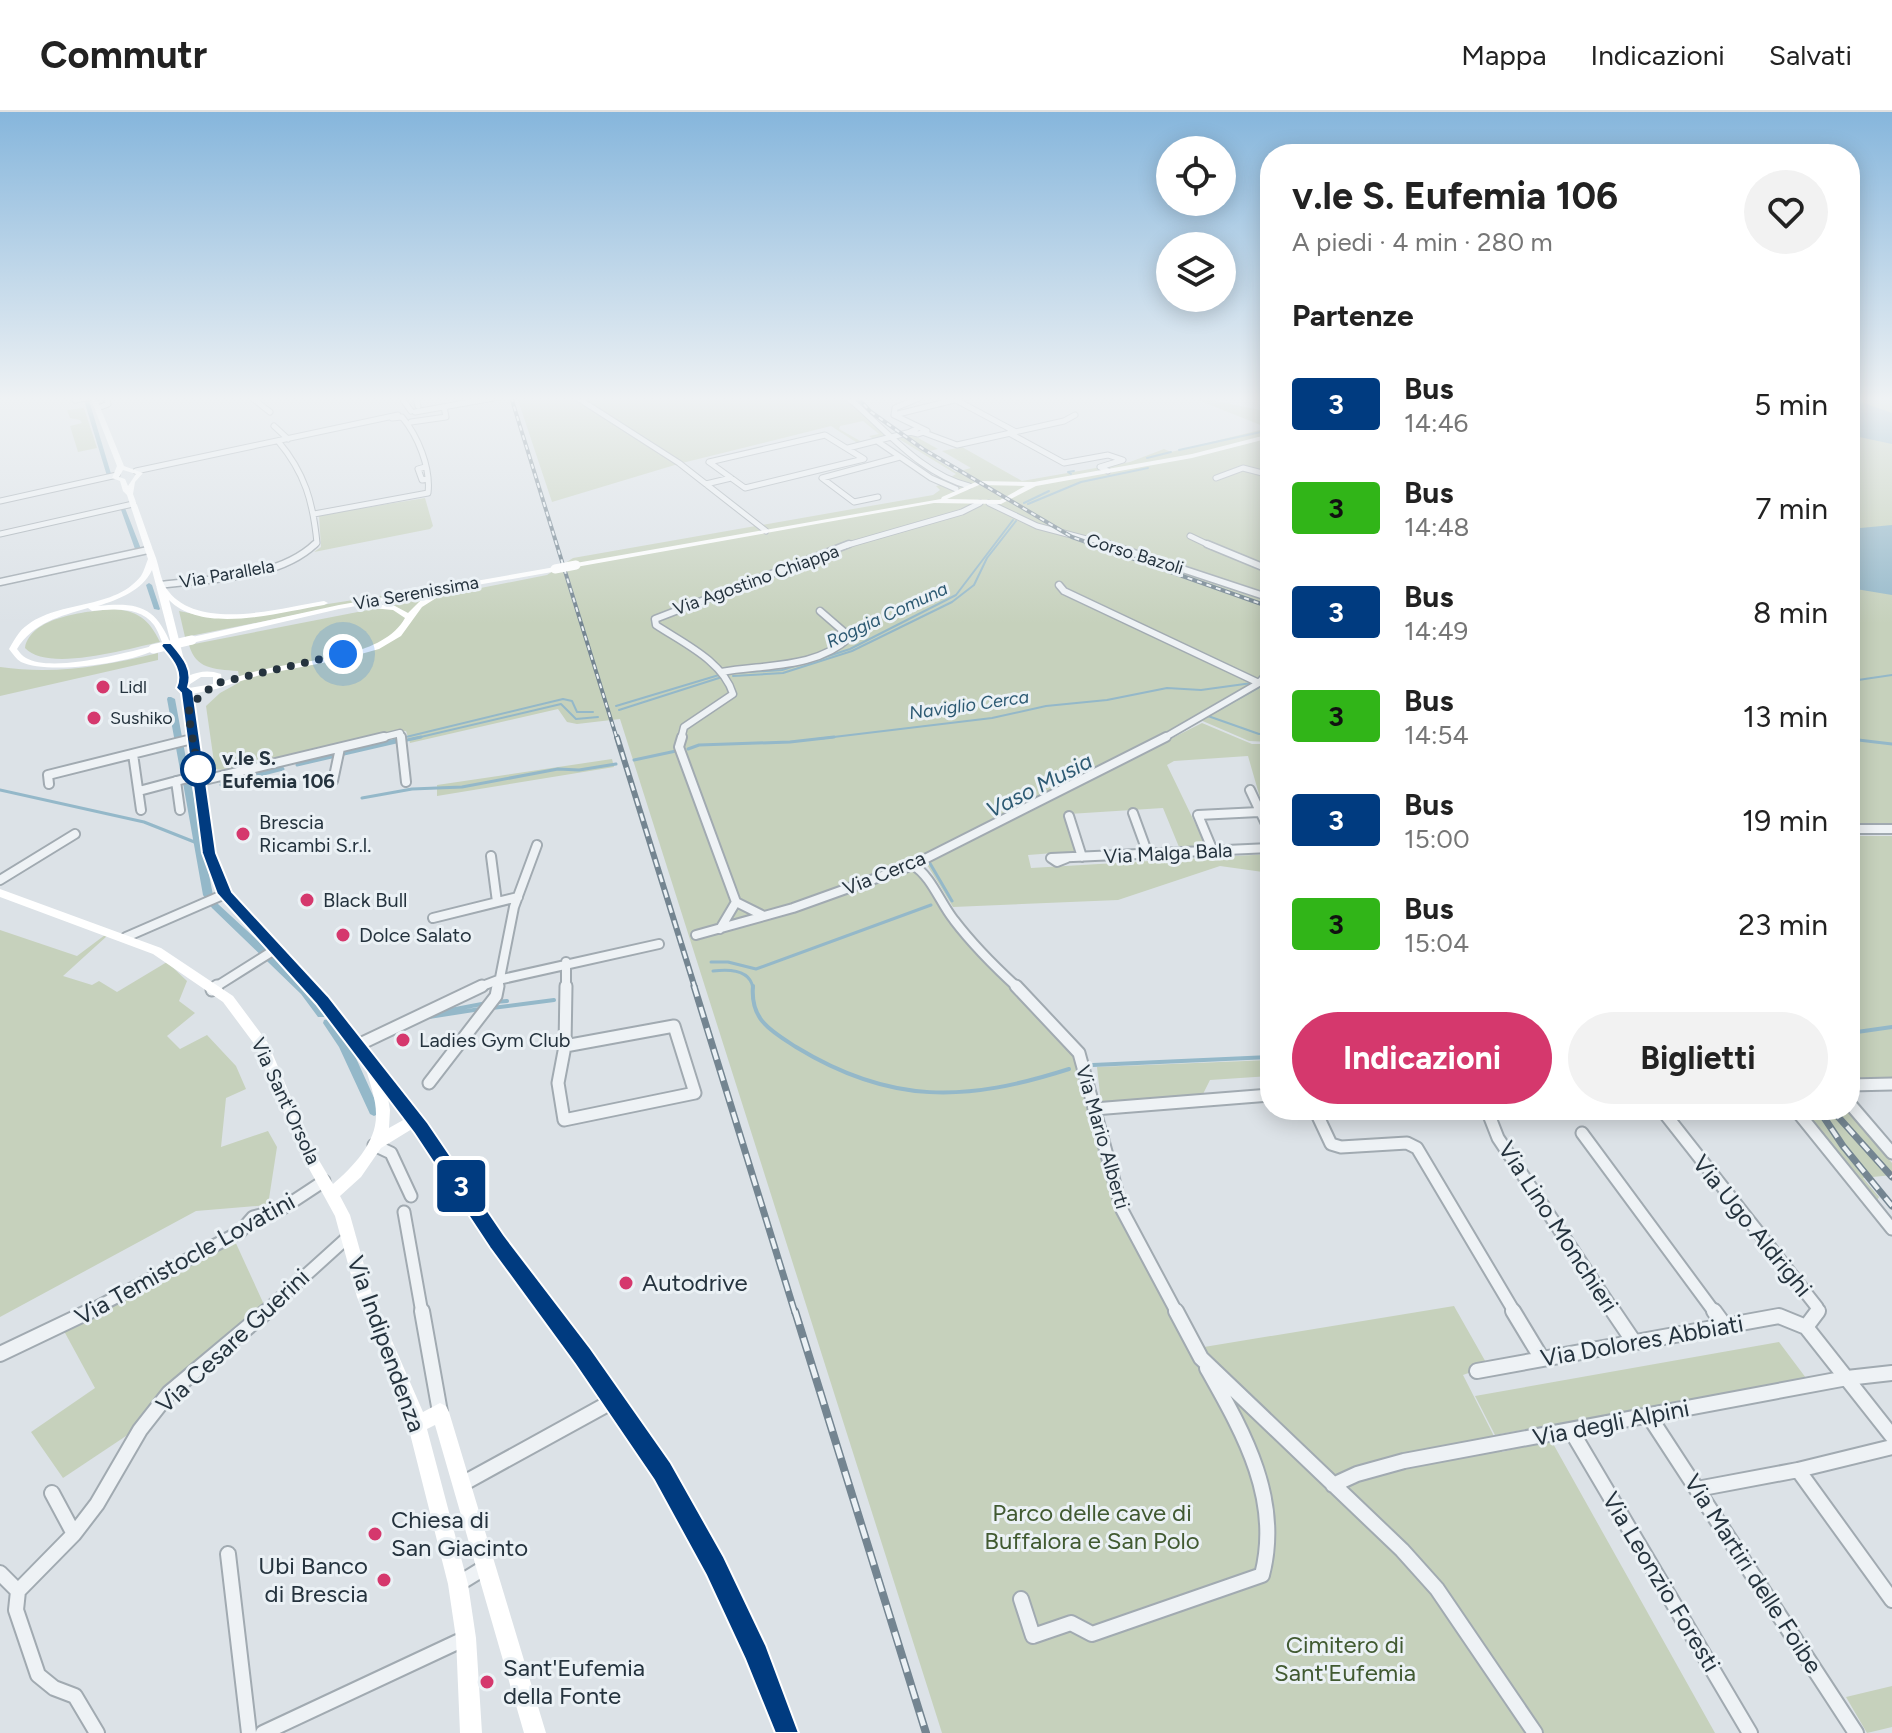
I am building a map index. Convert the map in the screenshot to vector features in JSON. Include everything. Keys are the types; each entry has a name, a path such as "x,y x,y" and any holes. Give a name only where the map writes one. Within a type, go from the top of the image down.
{"main road":[{"name":"Via Serenissima","path":"963,499 969,486 989,482 1034,484 1099,473"},
{"path":"119,475 135,474"},
{"path":"119,475 135,474"},
{"path":"135,474 130,494 162,586 181,662 186,686 188,740 200,778 209,853 221,895 269,954 358,1045 415,1120 662,1472 715,1566 757,1654 785,1733"},
{"path":"119,475 130,494"},
{"path":"1012,484 1021,490"},
{"name":"Via Serenissima","path":"151,560 147,574 139,583 105,600 46,621 16,641 13,649 18,658 35,664 67,665 284,619 934,501 963,499 1005,505 1021,490 1034,484"},
{"path":"186,686 215,683 382,644 402,631 417,604 432,596 513,576"},
{"path":"162,586 184,609 197,614 234,615 437,584 485,581"},
{"path":"284,619 374,606 395,608 408,616"},
{"path":"46,621 99,608 136,609 152,617 170,652 215,683"},
{"path":"186,686 204,674"},
{"path":"188,712 215,683"},
{"name":"Via Sant'Orsola","path":"0,893 157,951 228,999 261,1043 308,1154 328,1187"},
{"path":"328,1187 350,1179 374,1145 383,1123 372,1064"},
{"path":"374,1145 415,1120"},
{"name":"Via Indipendenza","path":"328,1187 348,1237 365,1297 412,1405 458,1584 466,1638 471,1733"},
{"path":"417,1425 440,1412 535,1733"}],"street":[{"path":"135,474 139,473"},
{"name":"Via Parallela","path":"162,586 286,564 301,557 317,543 304,473"},
{"path":"314,514 421,496 430,489 428,479 422,480 419,473"},
{"path":"689,473 766,531"},
{"path":"724,473 745,488 808,473"},
{"path":"842,473 822,478 854,502 878,497"},
{"path":"922,473 963,499"},
{"path":"942,473 956,483 969,486"},
{"path":"1216,478 1230,473"},
{"path":"0,501 119,475"},
{"path":"706,484 731,478"},
{"name":"Via Agostino Chiappa","path":"721,672 656,625 655,619 963,499"},
{"path":"0,534 133,504"},
{"name":"Corso Bazoli","path":"1005,505 1037,526 1109,545 1260,593"},
{"path":"1190,536 1260,567"},
{"path":"0,582 148,550"},
{"path":"1059,585 1064,591 1259,683"},
{"path":"762,915 736,902 679,747 684,727 733,694 732,686 721,672 807,659 844,646 850,637 820,611"},
{"name":"Via Cerca","path":"696,935 793,908 913,865 1201,719 1259,683"},
{"path":"139,791 400,733 405,753 406,782"},
{"path":"49,784 48,775 188,740"},
{"path":"333,781 340,748"},
{"path":"133,754 141,810"},
{"path":"176,781 180,810"},
{"path":"1213,851 1198,815 1259,812 1250,790"},
{"path":"1133,813 1148,854"},
{"path":"1069,816 1082,857"},
{"path":"1860,829 1892,829"},
{"path":"0,880 75,834"},
{"path":"429,1083 496,996 518,897 537,845"},
{"name":"Via Malga Bala","path":"1067,858 1260,849"},
{"path":"491,856 497,902"},
{"name":"Via Mario Alberti","path":"913,865 921,870 951,917 984,957 1069,1039 1079,1053 1122,1210 1253,1453 1265,1512 1267,1563 1262,1575 1092,1634 1071,1623 1033,1636 1021,1599"},
{"path":"126,937 221,895"},
{"path":"433,918 518,897"},
{"path":"720,929 736,902"},
{"path":"358,1045 448,1000 498,980 566,962 659,944"},
{"path":"212,990 269,954"},
{"path":"565,1046 674,1026 695,1093 564,1120 558,1083 565,1046 566,962"},
{"path":"1860,1085 1892,1084"},
{"path":"1094,1109 1260,1096"},
{"path":"1860,1116 1892,1153"},
{"path":"1320,1120 1331,1144 1341,1147 1407,1143 1417,1148 1542,1359"},
{"name":"Via Lino Monchieri","path":"1491,1120 1498,1138 1634,1342"},
{"name":"Via Ugo Aldrighi","path":"1670,1120 1817,1307 1818,1313 1806,1327 1892,1436"},
{"path":"1804,1120 1892,1229"},
{"path":"1582,1133 1725,1326"},
{"path":"374,1145 391,1153 411,1196"},
{"name":"Via Temistocle Lovatini","path":"0,1354 127,1293 240,1232 253,1217 280,1210 328,1187"},
{"path":"404,1212 440,1412"},
{"name":"Via Cesare Guerini","path":"18,1591 74,1534 97,1504 140,1430 169,1393 282,1298 348,1237"},
{"name":"Via Dolores Abbiati","path":"1477,1371 1779,1316 1806,1327"},
{"name":"Via Mario Alberti","path":"1201,1358 1402,1550 1437,1589 1535,1733"},
{"name":"Via degli Alpini","path":"1333,1485 1357,1474 1404,1461 1572,1432 1847,1378 1892,1373"},
{"path":"462,1484 613,1401"},
{"name":"Via Martiri delle Foibe","path":"1649,1416 1856,1733"},
{"name":"Via Leonzio Foresti","path":"1572,1432 1750,1733"},
{"path":"1697,1489 1798,1470 1892,1447"},
{"path":"1798,1470 1892,1600"},
{"path":"52,1493 74,1534"},
{"path":"228,1554 249,1733"},
{"path":"458,1584 484,1568"},
{"path":"0,1573 18,1591 16,1610 38,1675 54,1688 75,1696 97,1733"},
{"path":"263,1733 466,1638"}],"green space":[{"path":"542,473 649,473 552,502"},
{"name":"Parco delle cave di Buffalora e San Polo","path":"954,473 1007,473 1022,481 1069,473 1260,473 1260,742 1249,741 1198,719 914,860 949,916 1066,1040 1084,1072 1089,1110 1116,1210 1192,1349 1454,1306 1488,1366 1463,1375 1502,1452 1551,1440 1715,1733 942,1733 620,719 577,724 567,722 558,709 410,743 406,731 230,771 215,769 206,706 220,693 240,682 238,671 201,663 189,645 547,575 573,558 933,495 940,490 936,486 956,481 951,477 956,474"},
{"path":"1860,473 1892,473 1892,825 1860,825"},
{"path":"425,498 433,526 430,529 314,552 321,547 319,515"},
{"path":"431,588 185,637 179,611 209,617 276,612"},
{"path":"111,609 128,611 141,617 160,642 70,659 36,655 25,648 29,637 48,622 74,614"},
{"path":"158,653 158,660 0,696 0,667 40,670 80,668"},
{"path":"1202,723 1252,744 1260,744 1260,798 1248,756 1174,761 1167,765 1207,848 1179,847 1163,808 1069,814 1080,851 1028,855 1031,868 1260,855 1260,872 1220,866 1118,900 953,907 926,863"},
{"path":"612,759 614,767 437,796 437,785"},
{"path":"1860,836 1892,836 1892,1077 1860,1078"},
{"path":"0,930 77,956 107,936 63,976 92,985 99,981 117,992 167,962 187,981 179,1001 195,1013 167,1036 180,1049 207,1035 236,1066 246,1089 226,1098 221,1147 268,1131 277,1147 268,1205 196,1211 0,1317"},
{"path":"1260,1060 1260,1077 1210,1080 1203,1094 1101,1103 1097,1067"},
{"path":"1808,1120 1855,1120 1892,1163 1892,1175 1863,1178 1879,1197 1876,1203"},
{"path":"234,1239 266,1309 202,1355 132,1432 63,1478 31,1432 95,1388 64,1331"},
{"path":"1779,1342 1806,1378 1495,1435 1475,1396"},
{"path":"1892,1686 1892,1727 1867,1733 1846,1697"}],"water":[{"path":"1892,525 1892,595 1860,590 1860,528"}],"waterway":[{"name":"Roggia Comuna","path":"1028,504 1081,482 1126,473"},
{"name":"Roggia Comuna","path":"1024,503 1049,491"},
{"path":"122,508 138,549"},
{"path":"819,659 850,649 956,595 1013,520"},
{"name":"Roggia Comuna","path":"733,676 783,673 852,651 952,602 974,585 987,558 1016,521"},
{"path":"149,585 157,609"},
{"name":"Roggia Comuna","path":"733,673 782,670 804,663"},
{"name":"Roggia Comuna","path":"616,706 719,675"},
{"name":"Naviglio Cerca","path":"1860,680 1892,675"},
{"path":"167,676 168,682"},
{"name":"Roggia Comuna","path":"619,710 722,677"},
{"name":"Naviglio Cerca","path":"828,738 992,718 1046,706 1107,700 1167,688 1201,690 1252,683"},
{"name":"Vaso Musia","path":"1210,715 1260,686"},
{"path":"171,699 185,775"},
{"name":"Roggia Comuna","path":"406,737 563,699 572,701 577,712 593,712"},
{"name":"Roggia Comuna","path":"415,738 561,704 576,719 598,717"},
{"name":"Vaso Musia","path":"1184,730 1208,716 1260,734"},
{"name":"Roggia Comuna","path":"415,738 421,737"},
{"name":"Naviglio Cerca","path":"828,738 834,737"},
{"name":"Roggia Comuna","path":"407,740 415,738"},
{"name":"Naviglio Cerca","path":"688,749 699,745 828,738"},
{"name":"Naviglio Cerca","path":"817,739 828,738"},
{"name":"Roggia Comuna","path":"344,752 396,740"},
{"name":"Vaso Musia","path":"1860,740 1892,744"},
{"name":"Roggia Comuna","path":"344,754 396,742"},
{"name":"Naviglio Cerca","path":"634,760 676,751"},
{"name":"Roggia Comuna","path":"297,763 336,754"},
{"name":"Roggia Comuna","path":"297,765 336,756"},
{"name":"Naviglio Cerca","path":"362,798 412,789 462,787 558,769 579,770 616,764"},
{"name":"Roggia Comuna","path":"221,782 283,766"},
{"name":"Roggia Comuna","path":"221,785 283,769"},
{"path":"187,783 208,895 215,906 305,991 322,1014"},
{"path":"0,790 144,822 197,843"},
{"name":"Vaso Musia","path":"928,860 952,901"},
{"name":"Vaso Musia","path":"711,962 728,962 756,969 931,905"},
{"name":"Vaso Musia","path":"713,971 732,970 743,974 753,988"},
{"name":"Vaso Musia","path":"753,988 759,1016 778,1036 831,1066 864,1080 897,1088 962,1092 996,1088 1069,1069"},
{"name":"Vaso Musia","path":"492,1008 554,1000"},
{"name":"Vaso Musia","path":"495,1002 507,1001"},
{"name":"Vaso Musia","path":"440,1012 487,1003"},
{"name":"Vaso Musia","path":"429,1017 480,1009"},
{"path":"328,1023 344,1045 374,1111"},
{"name":"Vaso Musia","path":"1860,1032 1892,1027"},
{"name":"Vaso Musia","path":"1093,1065 1260,1057"}],"railway":[{"path":"534,473 617,739"},
{"path":"963,473 1072,537 1260,603"},
{"path":"617,737 695,988"},
{"path":"694,986 795,1313"},
{"path":"1826,1120 1892,1206"},
{"path":"1841,1120 1892,1177"},
{"path":"795,1311 926,1733"}],"bus line":[{"name":"3","path":"167,646 182,663 181,672 185,681 182,688 187,691 209,853 225,894 322,1000 421,1128 497,1241 583,1356 662,1472 715,1566 757,1654 785,1733"}],"place":[{"name":"Lidl","path":"103,687"},
{"name":"Sushiko","path":"94,718"},
{"name":"v.le S. Eufemia 106","path":"198,769"},
{"name":"Brescia Ricambi S.r.l.","path":"243,834"},
{"name":"Black Bull","path":"307,900"},
{"name":"Dolce Salato","path":"343,935"},
{"name":"Ladies Gym Club","path":"403,1040"},
{"name":"Autodrive","path":"626,1283"},
{"name":"Chiesa di San Giacinto","path":"375,1534"},
{"name":"Ubi Banco di Brescia","path":"384,1580"},
{"name":"Sant'Eufemia della Fonte","path":"487,1682"}],"route":[{"path":"198,769 199,775 188,712 209,688 256,673 343,654"}],"park label":[{"name":"Cimitero di Sant'Eufemia","path":"1345,1659"}]}
